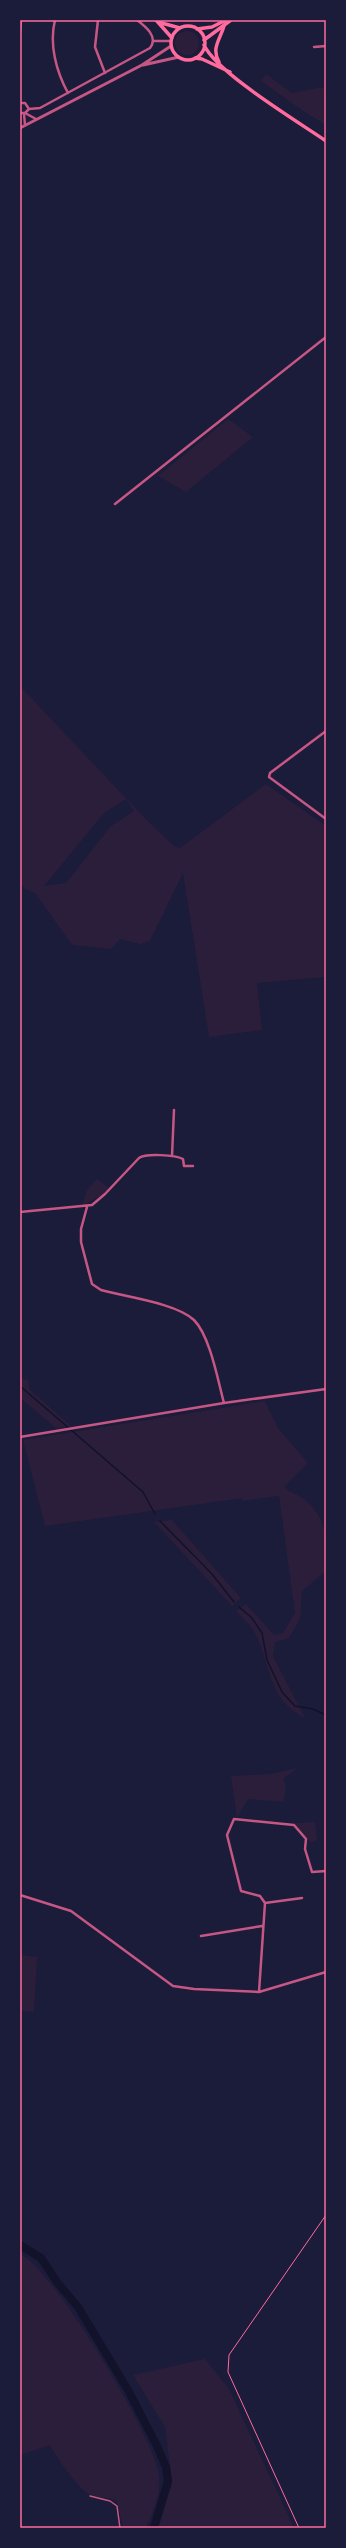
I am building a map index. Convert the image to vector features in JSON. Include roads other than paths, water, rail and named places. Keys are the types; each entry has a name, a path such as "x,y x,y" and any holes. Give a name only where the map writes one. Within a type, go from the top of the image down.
{"main road":[{"path":"157,21 180,28 191,26 197,29 212,27 226,20"},
{"path":"194,58 201,53 204,42 231,20"},
{"path":"157,21 171,39 172,46 179,57 202,59 230,72"},
{"path":"221,65 215,50 224,26"},
{"path":"171,39 180,28"},
{"path":"197,29 209,54 221,65 326,141"}],"street":[{"path":"20,31 21,20"},
{"path":"55,20 53,33 55,58 68,93"},
{"path":"98,20 95,47 105,73"},
{"path":"22,114 29,109 40,108 148,50 153,41 151,34 137,20"},
{"path":"153,41 171,39"},
{"path":"20,128 142,66 172,46"},
{"path":"314,47 326,46"},
{"path":"142,66 179,57"},
{"path":"20,103 25,103 29,109"},
{"path":"22,114 37,119"},
{"path":"22,114 25,125"},
{"path":"115,504 326,337"},
{"path":"326,731 270,773 269,777 326,819"},
{"path":"172,1156 174,1110"},
{"path":"20,1212 87,1207 105,1194 142,1156 172,1156 183,1159 184,1166 193,1166"},
{"path":"87,1207 81,1229 80,1242 92,1284 101,1290 171,1308 194,1321 204,1336 224,1403"},
{"path":"20,1437 224,1403 326,1389"},
{"path":"258,1992 265,1903 260,1896 242,1891 227,1834 234,1819 294,1825 306,1839 305,1849 312,1871 326,1871"},
{"path":"20,1895 76,1914 173,1986 194,1989 258,1992 326,1972"},
{"path":"265,1903 302,1898"},
{"path":"201,1936 262,1926"}],"lane":[{"path":"90,2496 110,2501 117,2506 120,2528"}],"waterway":[{"path":"20,1386 143,1492 155,1514"},
{"path":"160,1521 212,1574 234,1602"},
{"path":"239,1607 252,1618 262,1633 267,1660 282,1692 295,1706 313,1709 326,1715"},
{"path":"20,2245 41,2258 57,2282 78,2307 128,2390 156,2444 166,2467 168,2481 154,2528"}]}
